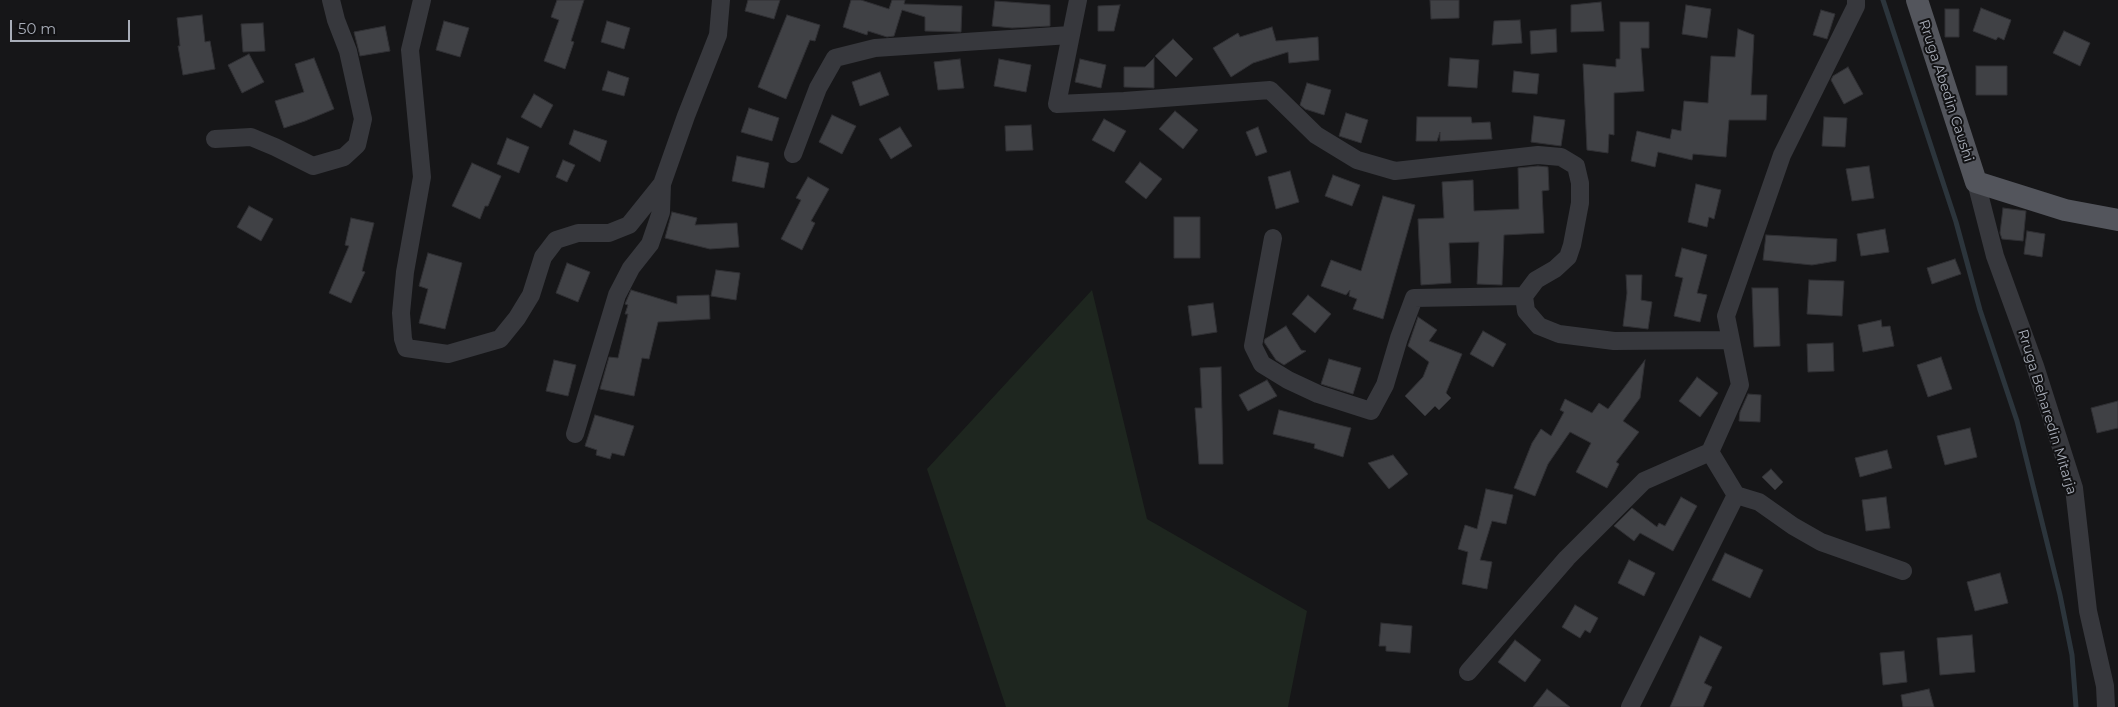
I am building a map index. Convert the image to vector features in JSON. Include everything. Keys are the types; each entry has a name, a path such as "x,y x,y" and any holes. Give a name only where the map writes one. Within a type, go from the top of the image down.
{"main road":[{"name":"Rruga Abedin Caushi","path":"1917,0 1976,182"},
{"path":"1976,182 2065,210 2118,220"}],"street":[{"path":"214,138 251,137 313,166 344,157 357,145 363,119 348,51 331,0"},
{"path":"422,0 410,50 422,177 410,239 401,312 403,339 406,348 448,354 500,339 517,318 531,295 543,257 556,240 578,233 609,234 630,224 662,184"},
{"path":"575,434 617,295 631,268 650,244 661,212 662,184 718,35 721,0"},
{"path":"1078,0 1057,104 1270,90 1316,135 1357,160 1395,171 1538,155 1562,157 1576,166 1580,183 1580,203 1568,257 1556,268 1536,280 1524,296 1526,311 1539,326 1559,334 1614,341 1730,340"},
{"path":"1468,672 1567,558 1644,481 1710,452 1740,385 1726,316 1782,155 1856,6 1856,0"},
{"path":"793,154 818,88 835,58 875,48 1070,35"},
{"name":"Rruga Beharedin Mitarja","path":"1976,182 1995,256 2035,366 2074,488 2088,612 2105,686 2106,707"},
{"path":"1273,238 1253,346 1262,364 1288,380 1318,394 1371,411 1385,385 1399,338 1414,298 1524,296"},
{"path":"1710,452 1736,495 1759,502 1792,526 1821,542 1903,571"},
{"path":"1630,707 1736,495"}],"shaded area":[{"path":"1092,290 1147,519 1307,611 1288,707 1006,707 927,469"}],"building":[{"path":"557,0 584,0 571,41 574,42 565,69 544,61 559,20 551,17"},
{"path":"748,0 780,0 774,19 745,11"},
{"path":"851,0 861,0 889,9 892,0 905,0 904,4 962,6 961,32 925,31 925,17 902,10 894,36 887,37 868,31 867,35 843,27"},
{"path":"1430,0 1459,0 1459,18 1431,19"},
{"path":"995,1 1050,5 1050,26 1012,28 992,26"},
{"path":"1601,2 1604,31 1571,32 1571,5"},
{"path":"1120,5 1114,31 1098,31 1098,6"},
{"path":"1686,5 1711,9 1707,38 1682,34"},
{"path":"1981,8 2011,20 2004,40 1998,37 1996,40 1973,31"},
{"path":"1945,9 1959,9 1959,37 1945,37"},
{"path":"1821,10 1835,14 1827,39 1813,35"},
{"path":"202,15 205,42 210,41 215,69 183,75 178,46 180,46 177,18"},
{"path":"787,15 820,25 815,41 810,40 786,99 758,87"},
{"path":"1520,20 1522,43 1492,45 1494,21"},
{"path":"444,21 469,28 460,57 436,50"},
{"path":"607,21 630,28 624,49 601,42"},
{"path":"1620,22 1649,22 1649,48 1641,48 1644,91 1614,93 1614,135 1609,134 1608,153 1587,150 1583,64 1616,67 1616,59 1620,59"},
{"path":"263,23 265,51 243,52 241,24"},
{"path":"385,26 390,51 360,56 354,32"},
{"path":"1272,27 1276,41 1318,37 1319,60 1289,63 1288,52 1253,63 1231,77 1213,48 1238,33 1240,37"},
{"path":"1556,29 1557,52 1531,54 1530,31"},
{"path":"1738,29 1754,35 1751,95 1767,95 1766,120 1729,120 1726,157 1693,154 1692,160 1658,152 1655,167 1631,161 1637,131 1670,139 1672,129 1681,131 1684,101 1708,103 1711,56 1735,57"},
{"path":"2064,31 2090,43 2080,66 2053,53"},
{"path":"1173,39 1193,59 1176,77 1155,56"},
{"path":"249,54 264,82 242,93 228,65"},
{"path":"314,58 334,109 284,128 275,101 304,92 295,64"},
{"path":"1154,58 1154,88 1124,87 1124,67 1145,67"},
{"path":"1450,58 1479,60 1477,88 1448,86"},
{"path":"960,59 964,88 938,90 934,62"},
{"path":"999,59 1031,65 1026,92 994,86"},
{"path":"1080,59 1106,65 1101,88 1075,82"},
{"path":"1976,66 2007,66 2007,95 1976,95"},
{"path":"1848,67 1863,94 1844,104 1831,80 1833,76"},
{"path":"608,71 629,78 624,96 602,90"},
{"path":"1514,71 1539,74 1537,94 1512,92"},
{"path":"880,72 889,95 860,106 852,82"},
{"path":"1307,83 1331,90 1324,115 1305,109 1300,105"},
{"path":"534,94 553,105 541,128 521,117"},
{"path":"749,108 779,118 772,141 741,132"},
{"path":"1175,111 1198,130 1183,149 1159,129"},
{"path":"1346,113 1368,120 1361,143 1339,136"},
{"path":"832,115 856,126 842,154 819,142"},
{"path":"1534,116 1565,120 1561,146 1531,142"},
{"path":"1417,117 1471,117 1472,123 1490,122 1492,139 1440,141 1440,132 1437,141 1416,141"},
{"path":"1824,117 1847,118 1845,147 1822,146"},
{"path":"1104,119 1126,131 1114,152 1092,140"},
{"path":"1031,125 1033,150 1006,151 1005,126"},
{"path":"900,127 912,146 891,159 879,139"},
{"path":"1258,127 1267,152 1256,156 1246,132"},
{"path":"574,130 607,141 600,162 569,144"},
{"path":"507,138 529,147 519,173 497,164"},
{"path":"737,156 769,163 764,188 732,181"},
{"path":"563,160 575,165 567,182 556,177"},
{"path":"1140,162 1162,179 1146,199 1125,182"},
{"path":"472,163 501,176 480,219 452,206"},
{"path":"1869,166 1874,198 1852,201 1846,169"},
{"path":"1548,167 1549,190 1542,191 1544,233 1504,235 1502,285 1477,284 1479,242 1449,243 1451,283 1421,285 1418,219 1444,218 1442,182 1473,180 1474,211 1519,209 1518,168"},
{"path":"1290,171 1299,202 1276,209 1268,177"},
{"path":"1333,175 1360,185 1352,206 1325,196"},
{"path":"808,177 829,189 811,221 815,223 802,250 781,239 801,200 796,198"},
{"path":"1696,184 1721,190 1714,219 1709,217 1707,227 1688,222"},
{"path":"1383,196 1415,205 1383,319 1353,309 1357,299 1349,296 1350,290 1346,295 1321,286 1331,260 1361,271"},
{"path":"249,206 273,219 261,241 237,227"},
{"path":"2003,208 2026,211 2023,241 2002,239 2000,233"},
{"path":"672,212 697,218 695,225 737,223 739,247 710,249 665,238"},
{"path":"1174,217 1200,217 1200,258 1174,258"},
{"path":"351,218 374,223 362,271 365,272 351,303 329,293 349,246 345,245"},
{"path":"1885,229 1889,252 1861,256 1857,234"},
{"path":"2027,231 2045,234 2042,257 2024,254"},
{"path":"1766,235 1837,239 1836,261 1812,265 1763,260"},
{"path":"1682,248 1707,255 1697,293 1707,295 1700,322 1674,316 1683,278 1675,276"},
{"path":"428,253 462,263 445,329 419,323 428,289 419,286"},
{"path":"1955,259 1961,274 1932,284 1927,268"},
{"path":"567,263 590,272 578,302 556,293"},
{"path":"716,270 740,273 736,300 711,296"},
{"path":"1626,275 1642,275 1641,300 1652,302 1648,329 1623,326 1627,293"},
{"path":"1809,280 1844,281 1842,316 1807,314"},
{"path":"1752,288 1778,288 1780,346 1754,347"},
{"path":"631,290 677,304 677,296 709,295 710,319 658,322 649,359 642,358 634,396 600,389 609,357 618,358 628,314 625,314 628,305 625,304"},
{"path":"1308,295 1331,314 1315,333 1292,314"},
{"path":"1213,303 1217,332 1192,336 1188,306"},
{"path":"1418,317 1437,330 1429,341 1462,354 1446,393 1451,398 1439,410 1435,406 1425,416 1405,396 1423,377 1429,362 1408,346"},
{"path":"1881,320 1882,327 1890,326 1894,346 1863,352 1858,325"},
{"path":"1286,326 1301,350 1306,351 1284,365 1276,360 1264,342 1265,339"},
{"path":"1483,331 1506,344 1493,367 1470,354"},
{"path":"1833,343 1834,371 1808,372 1807,344"},
{"path":"1941,357 1952,389 1928,397 1917,365"},
{"path":"1329,359 1361,368 1353,394 1321,384"},
{"path":"554,360 576,365 568,396 546,391"},
{"path":"1645,360 1640,398 1623,421 1639,432 1616,462 1619,464 1607,488 1576,472 1591,443 1570,432 1548,464 1535,496 1514,488 1532,443 1541,429 1551,436 1564,412 1560,410 1565,399 1592,413 1599,403 1608,409"},
{"path":"1221,367 1223,464 1199,464 1195,408 1202,408 1200,368"},
{"path":"1697,377 1718,393 1700,417 1679,401"},
{"path":"1267,380 1277,396 1248,411 1239,395"},
{"path":"1748,394 1761,395 1760,422 1739,421 1740,412"},
{"path":"2118,401 2118,428 2097,433 2091,408"},
{"path":"1279,410 1351,428 1343,457 1314,448 1315,444 1273,434"},
{"path":"595,415 634,426 624,456 612,453 610,459 596,455 597,450 585,446"},
{"path":"1970,428 1977,457 1945,465 1937,436"},
{"path":"1887,450 1892,468 1860,477 1855,458"},
{"path":"1393,455 1408,474 1389,489 1368,463"},
{"path":"1771,469 1783,482 1775,490 1762,477"},
{"path":"1486,489 1513,495 1506,524 1492,521 1480,560 1492,562 1487,589 1462,584 1468,552 1458,549 1465,525 1477,529"},
{"path":"1681,497 1697,506 1673,551 1640,533 1634,541 1614,526 1632,508 1657,527 1659,523 1665,526"},
{"path":"1886,497 1890,528 1866,531 1862,500"},
{"path":"1725,553 1763,570 1750,598 1712,580"},
{"path":"1629,560 1655,573 1644,596 1618,583"},
{"path":"2000,573 2008,603 1975,611 1967,582"},
{"path":"1575,605 1598,618 1590,633 1585,630 1580,638 1562,627"},
{"path":"1381,623 1412,626 1410,653 1386,651 1386,646 1379,646"},
{"path":"1972,635 1975,672 1940,675 1937,638"},
{"path":"1700,636 1722,647 1704,683 1712,687 1703,707 1670,707"},
{"path":"1515,640 1541,660 1525,682 1498,662"},
{"path":"1904,651 1907,682 1883,685 1880,653"},
{"path":"1547,689 1570,707 1533,707"},
{"path":"1929,689 1934,707 1903,707 1901,695"}],"waterway":[{"path":"1883,0 1956,222 1980,310 2017,421 2060,595 2072,655 2076,707"}]}
